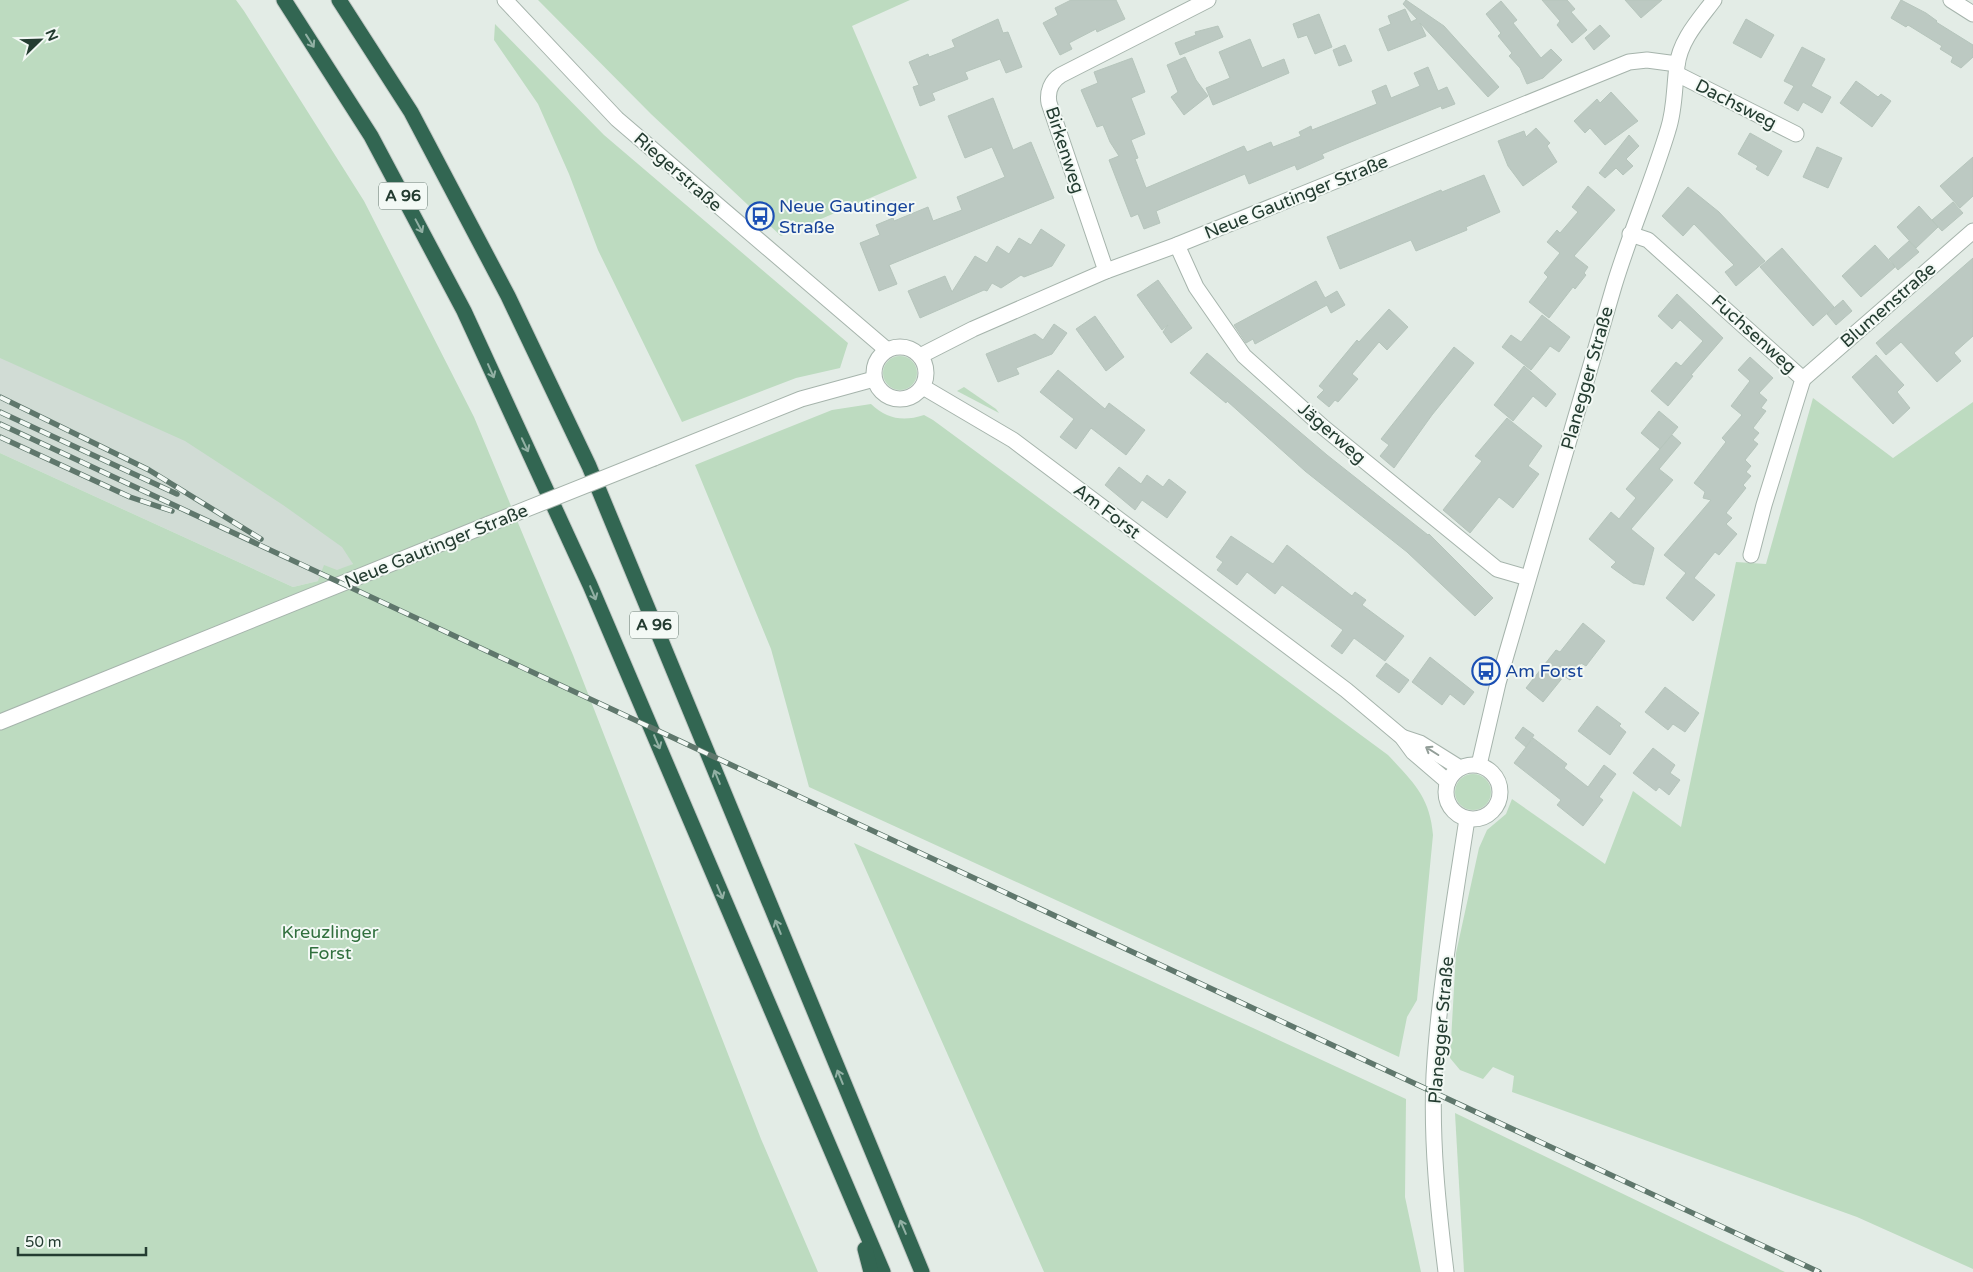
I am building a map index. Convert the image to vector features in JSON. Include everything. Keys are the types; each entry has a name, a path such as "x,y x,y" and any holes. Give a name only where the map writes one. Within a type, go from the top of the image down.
{"highway":[{"name":"A 96","path":"284,0 371,136 464,311 590,586 883,1272"},
{"name":"A 96","path":"339,0 411,112 508,296 588,466 922,1272"},
{"path":"854,1204 871,1272"}],"street":[{"name":"Riegerstraße","path":"505,0 617,119 887,350"},
{"name":"Birkenweg","path":"1106,272 1049,103 1050,87 1053,81 1061,75 1208,0"},
{"name":"Planegger Straße","path":"1479,765 1496,691 1528,578 1630,234 1675,106 1677,69 1690,32 1714,0"},
{"path":"1951,0 1973,14"},
{"name":"Neue Gautinger Straße","path":"920,356 968,331 1106,272 1629,62 1647,60 1677,69"},
{"name":"Dachsweg","path":"1677,69 1796,134"},
{"name":"Blumenstraße","path":"1803,379 1973,231"},
{"name":"Fuchsenweg","path":"1630,234 1648,240 1803,379 1764,505 1751,555"},
{"name":"Jägerweg","path":"1177,245 1196,287 1244,356 1323,427 1497,569 1528,578"},
{"path":"905,347 920,356 927,371 923,386 918,394 901,400 884,394 878,388 874,379 876,362 887,350 905,347"},
{"name":"Neue Gautinger Straße","path":"0,722 801,399 874,379"},
{"name":"Am Forst","path":"923,386 1013,440 1346,690 1402,738 1413,752 1448,782"},
{"name":"Am Forst","path":"1402,738 1420,743 1460,768"},
{"path":"1479,765 1492,772 1498,780 1500,797 1492,813 1485,818 1468,819 1459,816 1448,803 1446,794 1448,782 1460,768 1479,765"},
{"name":"Planegger Straße","path":"1446,1272 1436,1196 1434,1073 1450,930 1468,819"}],"shaded area":[{"path":"0,0 160,0 353,564 318,581 293,587 0,453"}],"green space":[{"name":"Kreuzlinger Forst","path":"0,0 236,0 244,11 364,201 474,417 573,655 761,1139 818,1272 0,1272 0,453 293,587 318,581 324,565 337,570 353,564 342,547 283,505 185,441 0,358"},
{"path":"538,0 910,0 852,26 917,178 781,236 651,114"},
{"path":"495,24 604,135 848,343 840,368 796,378 682,422 598,250 569,174 538,104 494,40"},
{"path":"900,356 907,357 912,361 916,366 916,380 912,385 907,389 900,390 893,389 888,385 884,380 883,373 884,366 888,361 893,357"},
{"path":"964,387 996,409 999,413 957,391"},
{"path":"1813,398 1893,458 1973,402 1973,1269 1857,1217 1512,1092 1514,1076 1493,1067 1483,1079 1460,1070 1450,1058 1456,953 1479,848 1487,830 1506,814 1512,799 1605,864 1633,791 1681,827 1736,562 1766,564"},
{"path":"871,404 883,413 896,418 902,419 924,415 933,420 1388,755 1412,782 1419,791 1428,810 1433,835 1417,1000 1407,1017 1399,1057 809,787 771,649 695,465 832,410"},
{"path":"1473,774 1485,780 1491,792 1485,804 1473,810 1461,804 1455,792 1461,780"},
{"path":"854,843 1406,1099 1405,1197 1421,1272 1044,1272"},
{"path":"1455,1113 1785,1272 1464,1272"}],"building":[{"path":"1071,0 1116,0 1125,19 1097,32 1096,29 1069,43 1072,49 1060,55 1043,23 1058,15 1055,8"},
{"path":"1406,0 1444,26 1499,87 1488,97 1420,23 1426,36 1388,51 1379,29 1391,24 1388,16 1405,9 1411,22 1417,19 1403,4"},
{"path":"1542,0 1567,0 1575,9 1571,12 1587,30 1572,43 1557,25 1560,21"},
{"path":"1625,0 1662,0 1641,18"},
{"path":"1901,0 1926,13 1936,22 1973,45 1973,57 1961,68 1951,62 1953,57 1940,49 1942,46 1908,25 1906,27 1891,18"},
{"path":"1501,1 1517,20 1513,23 1541,58 1551,49 1562,60 1543,78 1527,84 1520,68 1509,56 1512,53 1498,36 1501,33 1486,14"},
{"path":"1319,14 1332,47 1315,54 1307,35 1298,38 1293,24"},
{"path":"998,19 1003,33 1008,32 1022,67 1006,73 1000,59 965,72 968,79 932,93 935,100 920,106 913,87 919,85 909,62 928,54 929,57 955,47 952,40"},
{"path":"1746,19 1774,35 1761,58 1733,43"},
{"path":"1600,25 1610,36 1594,50 1585,38"},
{"path":"1218,26 1223,37 1180,55 1175,43 1196,35 1195,32"},
{"path":"1250,39 1262,68 1284,59 1289,73 1213,105 1206,88 1230,78 1219,52"},
{"path":"1345,45 1352,61 1339,66 1333,50"},
{"path":"1802,47 1825,59 1811,86 1831,97 1822,113 1803,102 1798,111 1784,103 1794,86 1784,81"},
{"path":"1185,57 1196,80 1208,96 1184,115 1171,97 1178,92 1167,65"},
{"path":"1132,58 1145,92 1131,98 1145,134 1131,140 1138,158 1135,159 1146,188 1244,146 1247,152 1271,142 1273,147 1301,136 1299,132 1311,126 1312,130 1377,104 1372,91 1386,85 1391,98 1420,86 1414,73 1428,67 1438,91 1447,87 1455,104 1442,109 1441,106 1322,154 1324,158 1297,170 1295,165 1249,184 1245,174 1156,211 1160,223 1144,229 1138,214 1131,217 1109,160 1119,156 1110,142 1103,125 1097,127 1081,90 1098,83 1094,72"},
{"path":"1856,81 1878,97 1881,94 1891,101 1872,127 1840,103"},
{"path":"1611,92 1638,121 1605,145 1590,128 1585,133 1574,121 1597,99 1600,103"},
{"path":"993,98 1013,150 1031,142 1054,198 889,265 897,284 879,291 860,243 880,235 876,225 893,218 894,221 928,207 933,221 962,210 957,197 1005,177 992,147 965,158 948,116"},
{"path":"1536,128 1550,143 1547,146 1557,162 1523,186 1508,166 1498,141 1524,131 1526,137"},
{"path":"1750,133 1782,151 1768,176 1756,169 1758,166 1738,154"},
{"path":"1629,135 1639,146 1626,159 1633,166 1623,175 1616,168 1605,178 1599,173"},
{"path":"1817,147 1842,158 1828,188 1803,177"},
{"path":"1973,157 1973,196 1960,208 1940,186"},
{"path":"1484,175 1500,212 1466,227 1467,230 1416,251 1411,240 1340,269 1327,237 1441,190 1442,192"},
{"path":"1588,186 1615,210 1574,256 1588,267 1584,273 1586,275 1575,289 1573,287 1549,318 1529,302 1548,277 1544,273 1560,253 1547,242 1557,230 1560,233 1578,212 1572,207"},
{"path":"1688,187 1719,212 1765,261 1736,286 1725,272 1734,265 1694,224 1683,236 1662,216"},
{"path":"1953,202 1963,213 1942,231 1932,220"},
{"path":"1919,206 1938,227 1916,248 1897,227"},
{"path":"1041,229 1065,245 1052,266 1024,277 1021,275 1001,288 992,283 987,291 984,290 920,318 908,291 945,276 952,292 975,256 987,263 997,246 1009,254 1019,238 1031,245"},
{"path":"1909,241 1919,252 1898,270 1889,259"},
{"path":"1875,245 1895,267 1861,297 1842,276"},
{"path":"1782,248 1834,307 1813,326 1760,267"},
{"path":"1973,258 1973,336 1954,353 1961,361 1937,382 1901,342 1886,355 1876,343"},
{"path":"1158,280 1192,328 1171,343 1163,332 1168,325 1162,330 1137,295"},
{"path":"1316,281 1325,298 1337,291 1345,305 1331,313 1327,305 1255,344 1253,339 1246,343 1234,325"},
{"path":"1677,294 1723,338 1691,375 1693,376 1668,406 1651,391 1676,362 1681,366 1703,341 1680,320 1672,329 1658,316"},
{"path":"1843,300 1852,311 1836,325 1827,314"},
{"path":"1389,309 1408,327 1387,350 1379,342 1352,374 1358,379 1338,402 1335,400 1329,407 1317,397 1324,390 1319,386 1357,340 1359,342"},
{"path":"1542,315 1570,337 1559,352 1550,346 1531,370 1502,347 1511,335 1521,342"},
{"path":"1095,316 1124,357 1106,371 1076,329"},
{"path":"1054,324 1067,333 1052,354 1016,368 1019,374 998,382 986,354 1035,334 1043,340"},
{"path":"1454,347 1474,363 1432,415 1394,468 1380,456 1389,445 1381,439"},
{"path":"1207,353 1327,455 1429,534 1493,598 1475,616 1407,552 1305,471 1227,401 1226,403 1190,373"},
{"path":"1876,355 1904,385 1897,392 1910,408 1893,424 1852,377"},
{"path":"1750,357 1773,378 1759,393 1767,400 1761,408 1766,411 1753,428 1759,433 1753,440 1758,444 1745,460 1751,466 1746,472 1751,476 1743,485 1746,488 1726,513 1732,518 1726,524 1737,534 1719,555 1715,552 1694,578 1715,595 1693,621 1666,598 1686,573 1664,555 1711,500 1703,498 1705,492 1694,483 1726,442 1722,438 1742,415 1731,406 1750,381 1738,370"},
{"path":"1524,366 1556,394 1546,407 1533,396 1513,421 1494,405"},
{"path":"1058,370 1105,409 1109,403 1145,430 1126,455 1091,428 1076,449 1060,437 1074,419 1040,392"},
{"path":"1659,411 1678,427 1660,449 1641,433"},
{"path":"1507,418 1542,446 1528,466 1539,474 1513,508 1499,497 1470,533 1443,510 1482,461 1475,456"},
{"path":"1672,435 1681,443 1659,469 1673,480 1631,529 1654,548 1644,585 1633,583 1611,567 1616,562 1589,539 1611,512 1619,519 1636,498 1626,489"},
{"path":"1119,467 1141,484 1147,475 1163,487 1169,479 1186,492 1167,518 1142,500 1135,510 1105,485"},
{"path":"1231,536 1273,564 1287,545 1352,596 1355,592 1366,600 1362,605 1404,636 1385,661 1354,638 1342,654 1331,646 1343,630 1282,585 1275,594 1247,572 1237,585 1217,570 1223,562 1216,557"},
{"path":"1583,623 1605,641 1586,666 1581,663 1570,680 1564,676 1543,702 1526,688 1556,650 1560,652"},
{"path":"1430,657 1474,692 1464,705 1450,694 1442,705 1412,682"},
{"path":"1386,663 1409,680 1399,693 1376,676"},
{"path":"1665,687 1699,713 1685,732 1673,724 1668,730 1645,712"},
{"path":"1597,706 1621,724 1619,726 1626,732 1610,755 1578,731"},
{"path":"1523,727 1534,735 1526,747 1515,738"},
{"path":"1533,738 1567,764 1564,768 1588,787 1604,765 1616,774 1599,797 1603,800 1583,826 1557,805 1561,800 1514,763"},
{"path":"1653,748 1675,765 1670,773 1680,780 1669,795 1659,787 1656,791 1633,773"}],"railway":[{"path":"0,397 149,470 261,539"},
{"path":"0,412 177,494"},
{"path":"0,424 1819,1272"},
{"path":"0,437 130,497 172,511"}],"place":[{"name":"Neue Gautinger Straße","path":"760,216"},
{"name":"Am Forst","path":"1486,671"}]}
